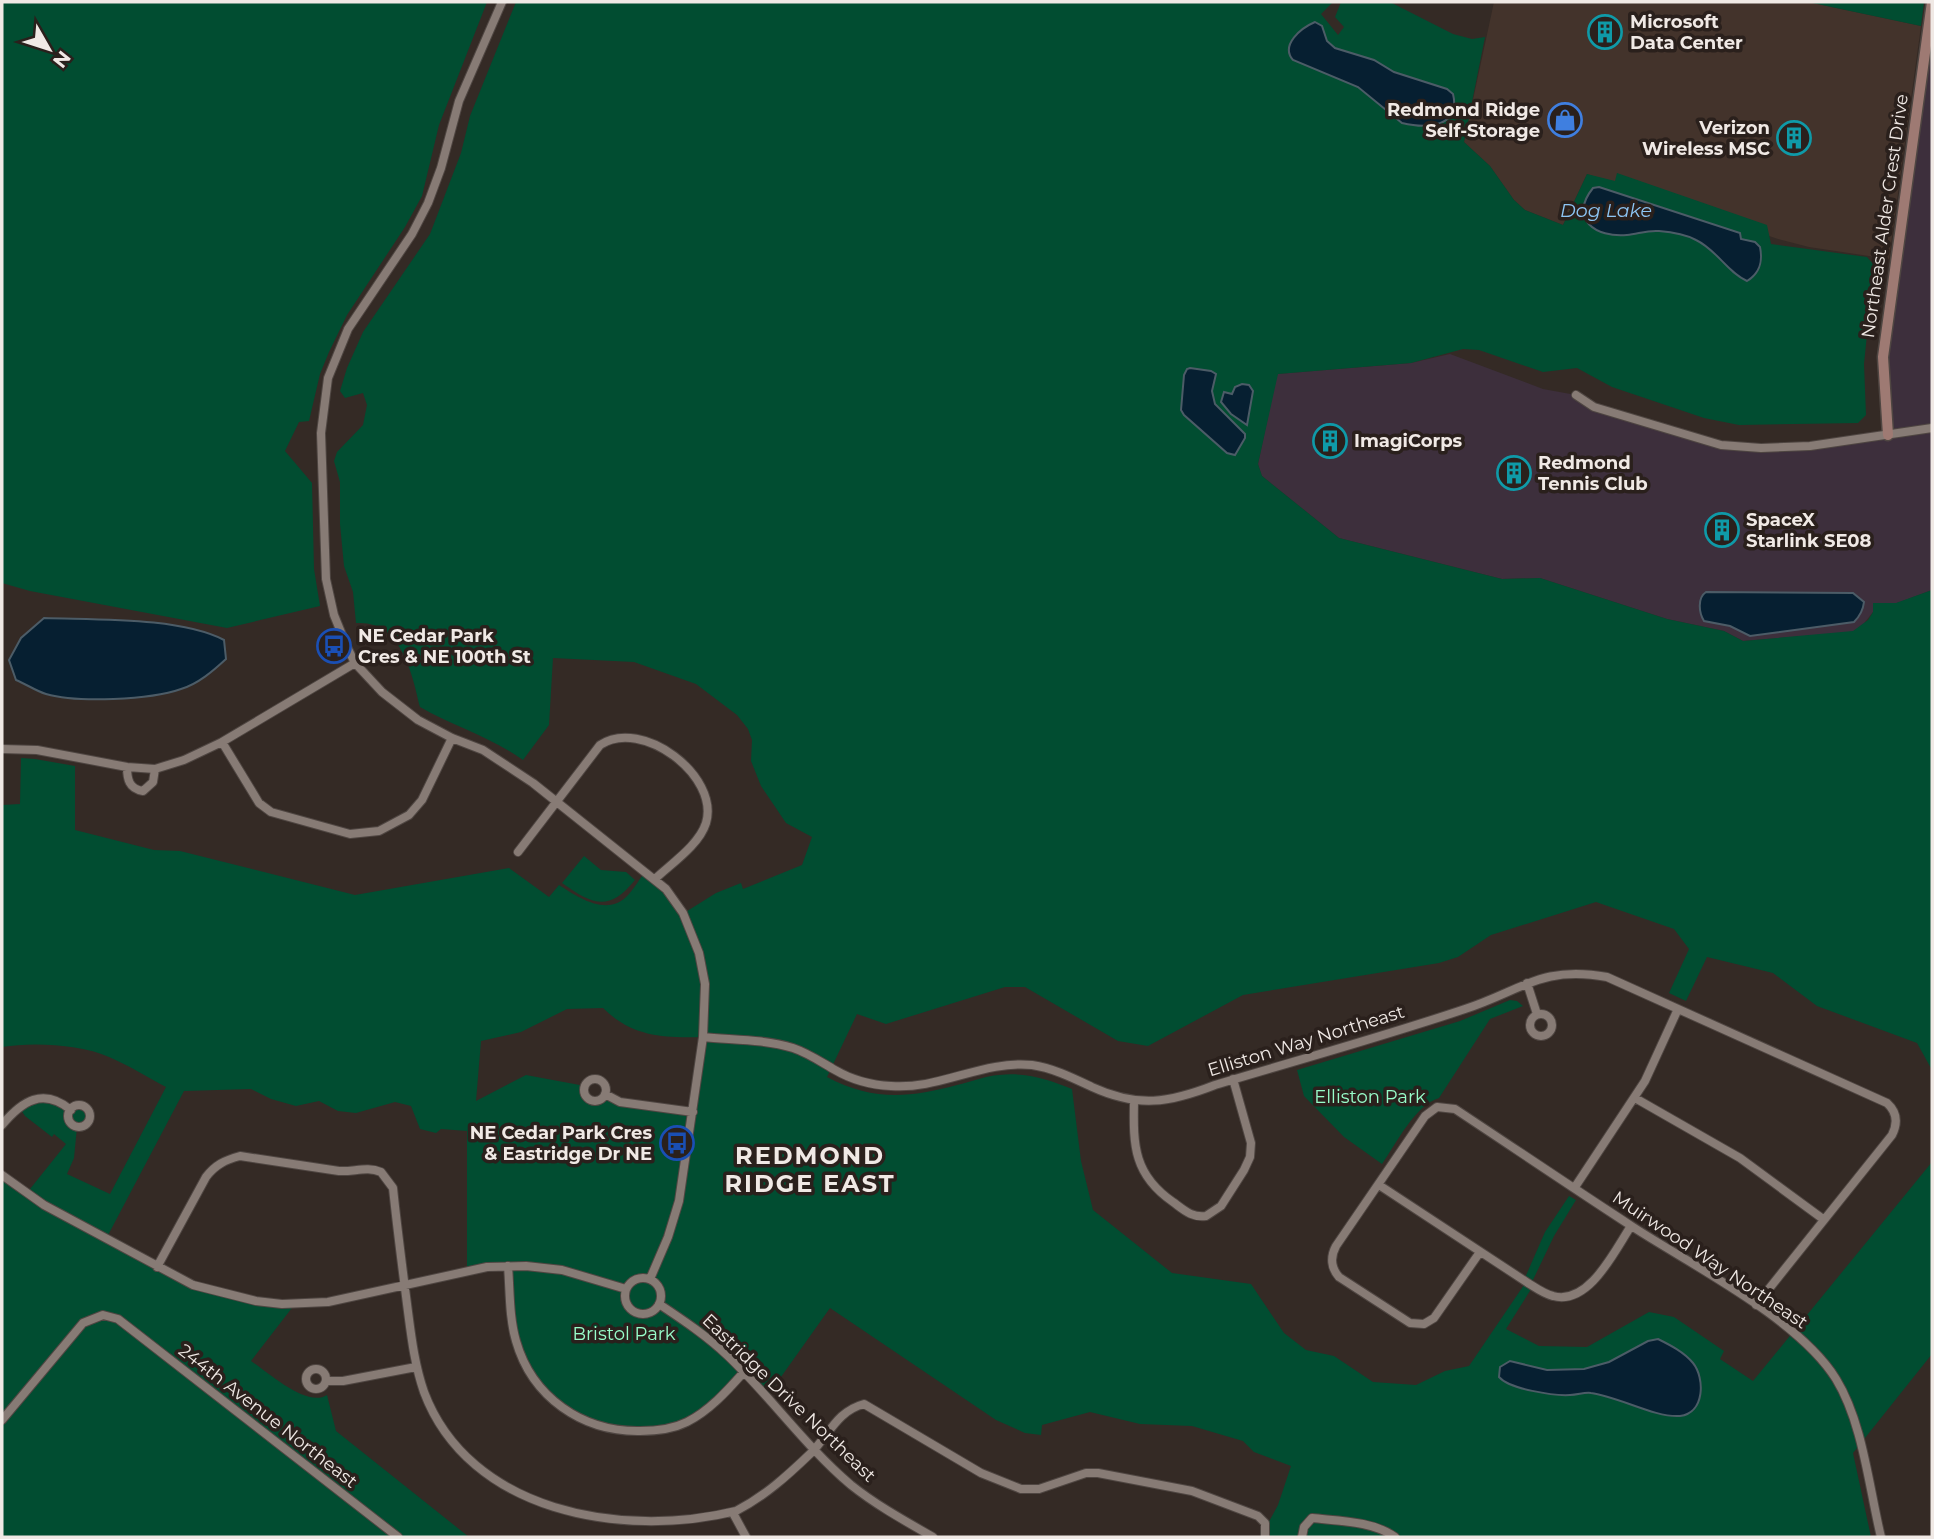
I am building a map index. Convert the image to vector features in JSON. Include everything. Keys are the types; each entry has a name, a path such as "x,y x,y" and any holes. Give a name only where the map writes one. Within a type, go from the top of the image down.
{"street":[{"path":"502,2 459,101 428,204 412,234 348,329 328,377 321,433 324,566 334,615 355,663 391,700 418,720 498,758 557,800 655,879 677,902 693,934 705,984 703,1037 679,1201 668,1237 650,1279"},
{"name":"Northeast Alder Crest Drive","path":"1888,435 1883,357 1932,2"},
{"path":"1576,395 1594,407 1721,445 1761,448 1810,446 1932,428"},
{"path":"2,749 37,750 127,767 155,769 184,760 222,742 355,663"},
{"path":"518,852 600,745 611,739 635,737 650,741 680,761 704,792 708,803 707,818 696,840 655,879"},
{"path":"222,742 259,803 271,812 350,834 379,831 410,815 422,800 452,738"},
{"path":"127,767 129,784 136,790 143,791 153,782 155,769"},
{"name":"Elliston Way Northeast","path":"703,1037 779,1044 793,1048 848,1077 878,1085 905,1086 927,1083 978,1069 1016,1064 1051,1069 1134,1102 1182,1097 1233,1079 1468,1009 1527,983 1560,974 1597,975 1618,981 1886,1102 1895,1116 1896,1124 1892,1135 1823,1219"},
{"path":"1527,983 1537,1014"},
{"path":"1575,1188 1635,1098 1655,1063 1678,1009"},
{"path":"1134,1102 1134,1146 1145,1175 1158,1191 1190,1214 1206,1216 1221,1206 1250,1157 1251,1143 1233,1079"},
{"path":"605,1094 620,1102 693,1112"},
{"path":"2,1125 24,1103 40,1098 51,1098 71,1110"},
{"path":"1635,1098 1740,1158 1823,1219 1756,1305"},
{"name":"Muirwood Way Northeast","path":"1379,1185 1428,1113 1441,1106 1455,1109 1756,1305 1787,1327 1812,1350 1837,1380 1857,1433 1881,1537"},
{"path":"157,1267 206,1177 212,1169 229,1159 251,1157 351,1171 369,1168 386,1175 393,1188 416,1367 437,1419 452,1444 470,1465 514,1502"},
{"path":"2,1175 44,1205 157,1267 193,1285 218,1293 282,1304 328,1302 487,1267 508,1266 562,1270 626,1289"},
{"path":"1480,1252 1437,1314 1424,1324 1410,1323 1339,1277 1332,1266 1334,1250 1379,1185 1552,1296 1579,1293 1592,1283 1631,1226"},
{"path":"508,1266 511,1317 524,1362 534,1381 551,1399 567,1413 586,1423 621,1432 664,1429 686,1422 708,1408 743,1373"},
{"path":"639,1278 650,1279 661,1292 659,1304 650,1312 638,1314 628,1307 625,1301 626,1289 639,1278"},
{"name":"Eastridge Drive Northeast","path":"659,1304 691,1325 728,1356 814,1450 852,1485 890,1512 933,1537"},
{"name":"244th Avenue Northeast","path":"2,1420 83,1324 103,1315 118,1319 398,1537"},
{"path":"326,1381 343,1381 416,1367"},
{"path":"691,1528 733,1513 770,1491 814,1450 843,1414 864,1404 981,1473 1021,1489 1040,1489 1086,1473 1098,1473 1192,1491 1250,1512 1265,1523 1265,1537"},
{"path":"733,1513 746,1537"},
{"path":"1302,1537 1304,1527 1312,1518 1356,1523 1387,1531 1395,1537"}],"shaded area":[{"path":"1494,2 1808,2 1921,26 1889,259 1809,247 1778,239 1587,174 1563,225 1525,210 1514,200 1490,166 1464,142"},
{"path":"1932,2 1932,590 1873,612 1861,627 1853,632 1743,641 1724,631 1667,619 1540,578 1502,579 1339,538 1262,476 1258,464 1277,374 1411,363 1450,354 1543,389 1576,395 1585,402 1687,436 1761,448 1888,435 1883,357"}],"green space":[{"path":"2,2 487,2 439,125 422,196 405,227 347,315 320,374 309,421 299,422 285,451 312,483 314,569 320,606 227,628 30,591 2,583"},
{"name":"Bristol Park","path":"516,2 1333,2 1321,14 1338,35 1344,27 1335,17 1341,2 1390,2 1453,34 1472,39 1485,37 1464,142 1490,166 1514,200 1525,210 1563,225 1587,174 1615,181 1617,173 1767,225 1771,244 1867,257 1874,265 1864,364 1866,415 1858,423 1739,425 1704,418 1612,387 1577,368 1543,372 1479,350 1463,349 1411,363 1278,374 1258,464 1262,476 1339,538 1502,579 1540,578 1667,619 1724,631 1743,641 1853,631 1868,620 1873,612 1873,603 1896,603 1932,590 1932,1070 1917,1043 1817,1006 1773,973 1707,957 1686,1001 1669,993 1689,949 1674,929 1596,902 1491,935 1458,957 1439,963 1243,995 1148,1046 1118,1041 1025,987 1005,987 886,1024 857,1014 827,1077 860,1090 891,1095 923,1093 1009,1074 1037,1077 1072,1089 1081,1161 1093,1210 1172,1273 1251,1284 1284,1333 1306,1350 1334,1356 1373,1382 1416,1385 1445,1371 1469,1366 1526,1282 1524,1280 1545,1232 1569,1196 1576,1200 1554,1236 1531,1284 1533,1286 1506,1329 1539,1346 1587,1347 1649,1312 1674,1317 1724,1351 1720,1359 1753,1381 1932,1162 1932,1354 1853,1453 1871,1537 1265,1537 1266,1527 1278,1505 1291,1466 1254,1452 1243,1441 1192,1426 1140,1424 1090,1412 1042,1425 1041,1435 1025,1433 996,1420 830,1308 766,1398 743,1373 708,1408 664,1429 603,1429 551,1399 516,1341 508,1266 467,1271 467,1131 441,1129 436,1133 420,1129 411,1106 395,1102 356,1113 338,1111 319,1101 296,1106 271,1099 251,1089 184,1091 106,1239 218,1293 295,1304 251,1361 299,1393 319,1398 327,1395 336,1431 469,1537 2,1537 2,1175 26,1194 66,1144 54,1134 52,1137 25,1116 19,1107 40,1098 71,1110 77,1106 87,1108 90,1118 87,1123 77,1127 74,1158 67,1174 110,1194 166,1087 116,1060 84,1049 41,1045 2,1047 2,805 20,804 21,758 75,766 75,830 154,850 180,851 355,895 509,868 549,897 559,885 591,902 609,905 625,898 646,871 684,913 716,893 741,883 743,889 802,865 812,837 786,823 761,786 751,761 752,740 748,729 737,715 696,684 634,662 553,658 549,725 523,760 420,707 408,665 394,639 371,624 356,623 353,592 344,566 340,482 334,461 337,452 363,425 367,405 363,393 345,398 340,391 363,332 430,234 461,153 470,116","holes":["603,1008 614,1018 649,1034 702,1037 692,1112 609,1098 605,1094 600,1100 592,1100 586,1096 585,1086 526,1075 476,1101 481,1041 521,1032 567,1009"]},
{"path":"1808,2 1924,2 1921,26"},
{"path":"584,856 601,870 626,872 635,880 626,890 609,901 600,902 583,896 562,883"},
{"name":"Elliston Park","path":"1510,1000 1523,1006 1490,1019 1439,1098 1422,1108 1414,1117 1382,1164 1344,1137 1304,1096 1297,1070 1460,1021"}],"water":[{"path":"1315,22 1322,26 1327,41 1335,48 1374,60 1394,72 1447,89 1453,94 1452,113 1440,123 1431,125 1402,123 1358,87 1293,60 1289,49 1291,43 1298,33"},
{"name":"Dog Lake","path":"1599,187 1740,233 1741,239 1755,242 1760,247 1761,262 1758,271 1747,281 1710,249 1683,235 1655,231 1616,235 1596,230 1589,224 1583,209 1593,188"},
{"path":"1190,368 1216,374 1212,391 1215,404 1245,434 1235,455 1227,453 1181,410 1184,375"},
{"path":"1249,385 1253,391 1247,425 1231,414 1221,402 1224,392 1232,394 1235,387"},
{"path":"1706,592 1853,593 1864,602 1861,613 1854,622 1750,636 1730,626 1704,621 1700,606 1701,598"},
{"path":"44,618 137,621 184,627 224,640 226,659 193,684 168,693 133,698 59,697 38,691 16,680 9,660 21,638"},
{"path":"1658,1339 1685,1355 1693,1363 1700,1377 1698,1402 1694,1409 1680,1416 1659,1414 1591,1393 1563,1395 1532,1391 1512,1385 1499,1377 1500,1367 1510,1361 1547,1370 1584,1369 1609,1362 1648,1341"}],"place":[{"name":"Microsoft Data Center","path":"1605,32"},
{"name":"Redmond Ridge Self-Storage","path":"1565,120"},
{"name":"Verizon Wireless MSC","path":"1794,138"},
{"name":"ImagiCorps","path":"1330,441"},
{"name":"Redmond Tennis Club","path":"1514,473"},
{"name":"SpaceX Starlink SE08","path":"1722,530"},
{"name":"NE Cedar Park Cres & NE 100th St","path":"334,646"},
{"name":"NE Cedar Park Cres & Eastridge Dr NE","path":"677,1143"}],"district":[{"name":"REDMOND RIDGE EAST","path":"810,1169"}]}
